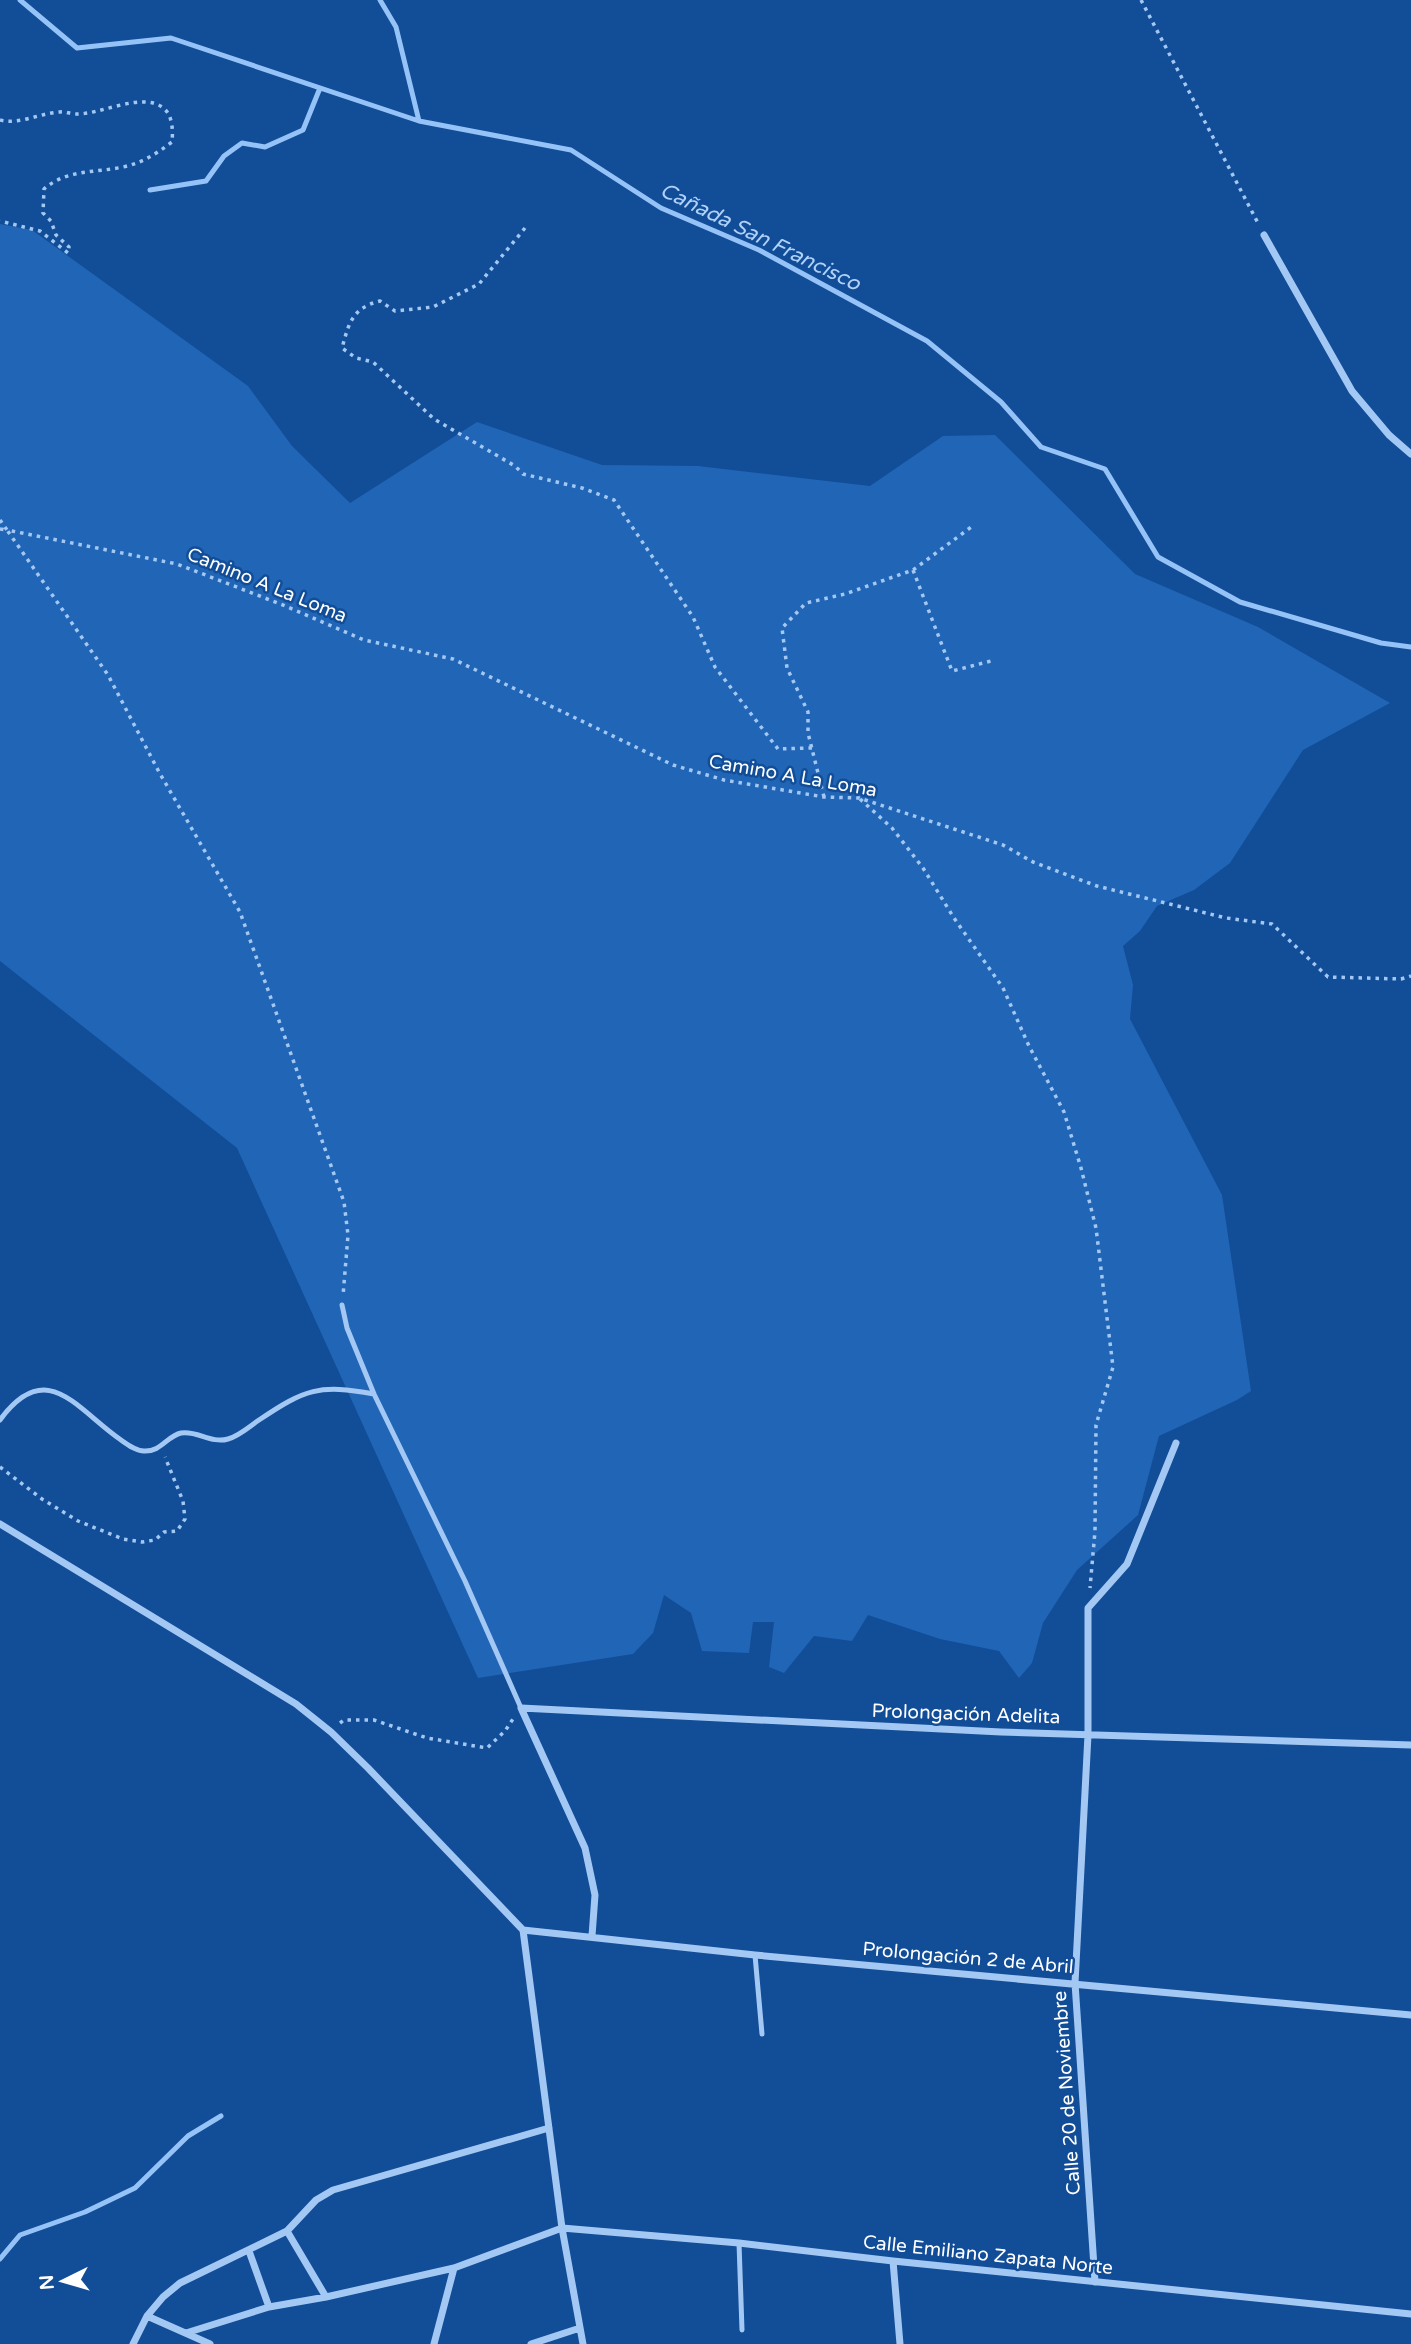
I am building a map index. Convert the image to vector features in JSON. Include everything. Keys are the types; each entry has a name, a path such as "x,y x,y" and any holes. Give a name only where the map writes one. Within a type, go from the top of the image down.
{"street":[{"path":"1264,235 1352,391 1389,435 1411,454"},
{"path":"1088,1608 1127,1564 1176,1443"},
{"path":"0,1524 296,1704 331,1732 523,1930 562,2228 583,2344"},
{"name":"Calle 20 de Noviembre","path":"1088,1608 1088,1735 1075,1983 1095,2282"},
{"path":"520,1709 585,1848 594,1895 592,1936"},
{"name":"Prolongación Adelita","path":"520,1709 1001,1732 1411,1745"},
{"name":"Prolongación 2 de Abril","path":"523,1930 755,1955 1411,2015"},
{"path":"133,2344 146,2316 180,2283 287,2231 316,2200 333,2190 549,2128"},
{"path":"186,2333 269,2307 454,2268 562,2228"},
{"name":"Calle Emiliano Zapata Norte","path":"562,2228 739,2243 1411,2314"},
{"path":"287,2231 326,2297"},
{"path":"249,2251 269,2307"},
{"path":"893,2261 900,2344"},
{"path":"434,2344 454,2268"},
{"path":"146,2316 210,2344"},
{"path":"531,2344 580,2328"}],"lane":[{"path":"342,1305 347,1328 374,1394 465,1581 520,1709"},
{"path":"0,1420 11,1406 30,1392 51,1390 61,1393 106,1430 142,1451 161,1447 179,1433 214,1440 233,1437 290,1399 314,1390 345,1389 374,1394"},
{"path":"755,1955 762,2034"},
{"path":"739,2243 742,2330"}],"path":[{"path":"1141,0 1264,235"},
{"path":"0,120 21,120 62,111 77,114 130,103 153,103 164,107 173,130 172,142 148,160 122,167 73,173 44,189 43,213 51,221 56,235 69,247 68,253 40,232 0,221"},
{"path":"525,228 479,284 433,307 395,311 380,301 363,305 349,325 342,348 356,358 373,362 434,419 515,466 523,474 582,488 614,500 693,617 715,667 778,750 813,748"},
{"path":"0,520 108,675 159,772 240,912 344,1202 348,1235 342,1305"},
{"path":"824,797 808,733 808,712 787,668 782,628 806,603 845,594 913,570 974,525"},
{"name":"Camino A La Loma","path":"0,529 177,564 364,640 453,659 673,765 724,780 824,797 859,798 1003,845 1033,862 1097,886 1226,918 1272,924 1328,977 1401,979 1411,976"},
{"path":"913,570 952,671 995,660"},
{"path":"859,798 892,828 923,868 1003,988 1029,1046 1064,1112 1081,1168 1096,1228 1113,1367 1096,1425 1095,1531 1088,1608"},
{"path":"0,1467 41,1499 78,1521 123,1539 142,1542 155,1540 164,1532 177,1531 185,1519 183,1501 161,1447"},
{"path":"331,1732 344,1720 373,1720 427,1738 487,1748 505,1731 520,1709"}],"shaded area":[{"path":"0,224 32,230 248,386 292,446 350,503 477,422 602,465 698,466 870,486 943,436 995,435 1135,574 1258,627 1390,703 1303,750 1230,863 1194,890 1157,906 1140,931 1123,946 1133,985 1130,1019 1222,1195 1251,1391 1159,1436 1138,1515 1077,1570 1043,1623 1032,1663 1019,1678 999,1651 940,1639 868,1615 852,1641 814,1636 784,1673 769,1667 774,1622 753,1622 749,1653 702,1651 691,1613 664,1595 653,1633 633,1654 478,1678 237,1148 0,961"}],"waterway":[{"name":"Cañada San Francisco","path":"20,0 77,48 171,38 419,121 571,150 661,208 759,250 927,341 1001,402 1041,447 1105,469 1158,557 1240,602 1381,643 1411,647"},
{"path":"380,0 396,27 419,121"},
{"path":"150,190 206,181 224,156 242,143 265,147 303,130 320,88"},
{"path":"0,2259 20,2235 85,2212 135,2188 188,2136 221,2116"}]}
